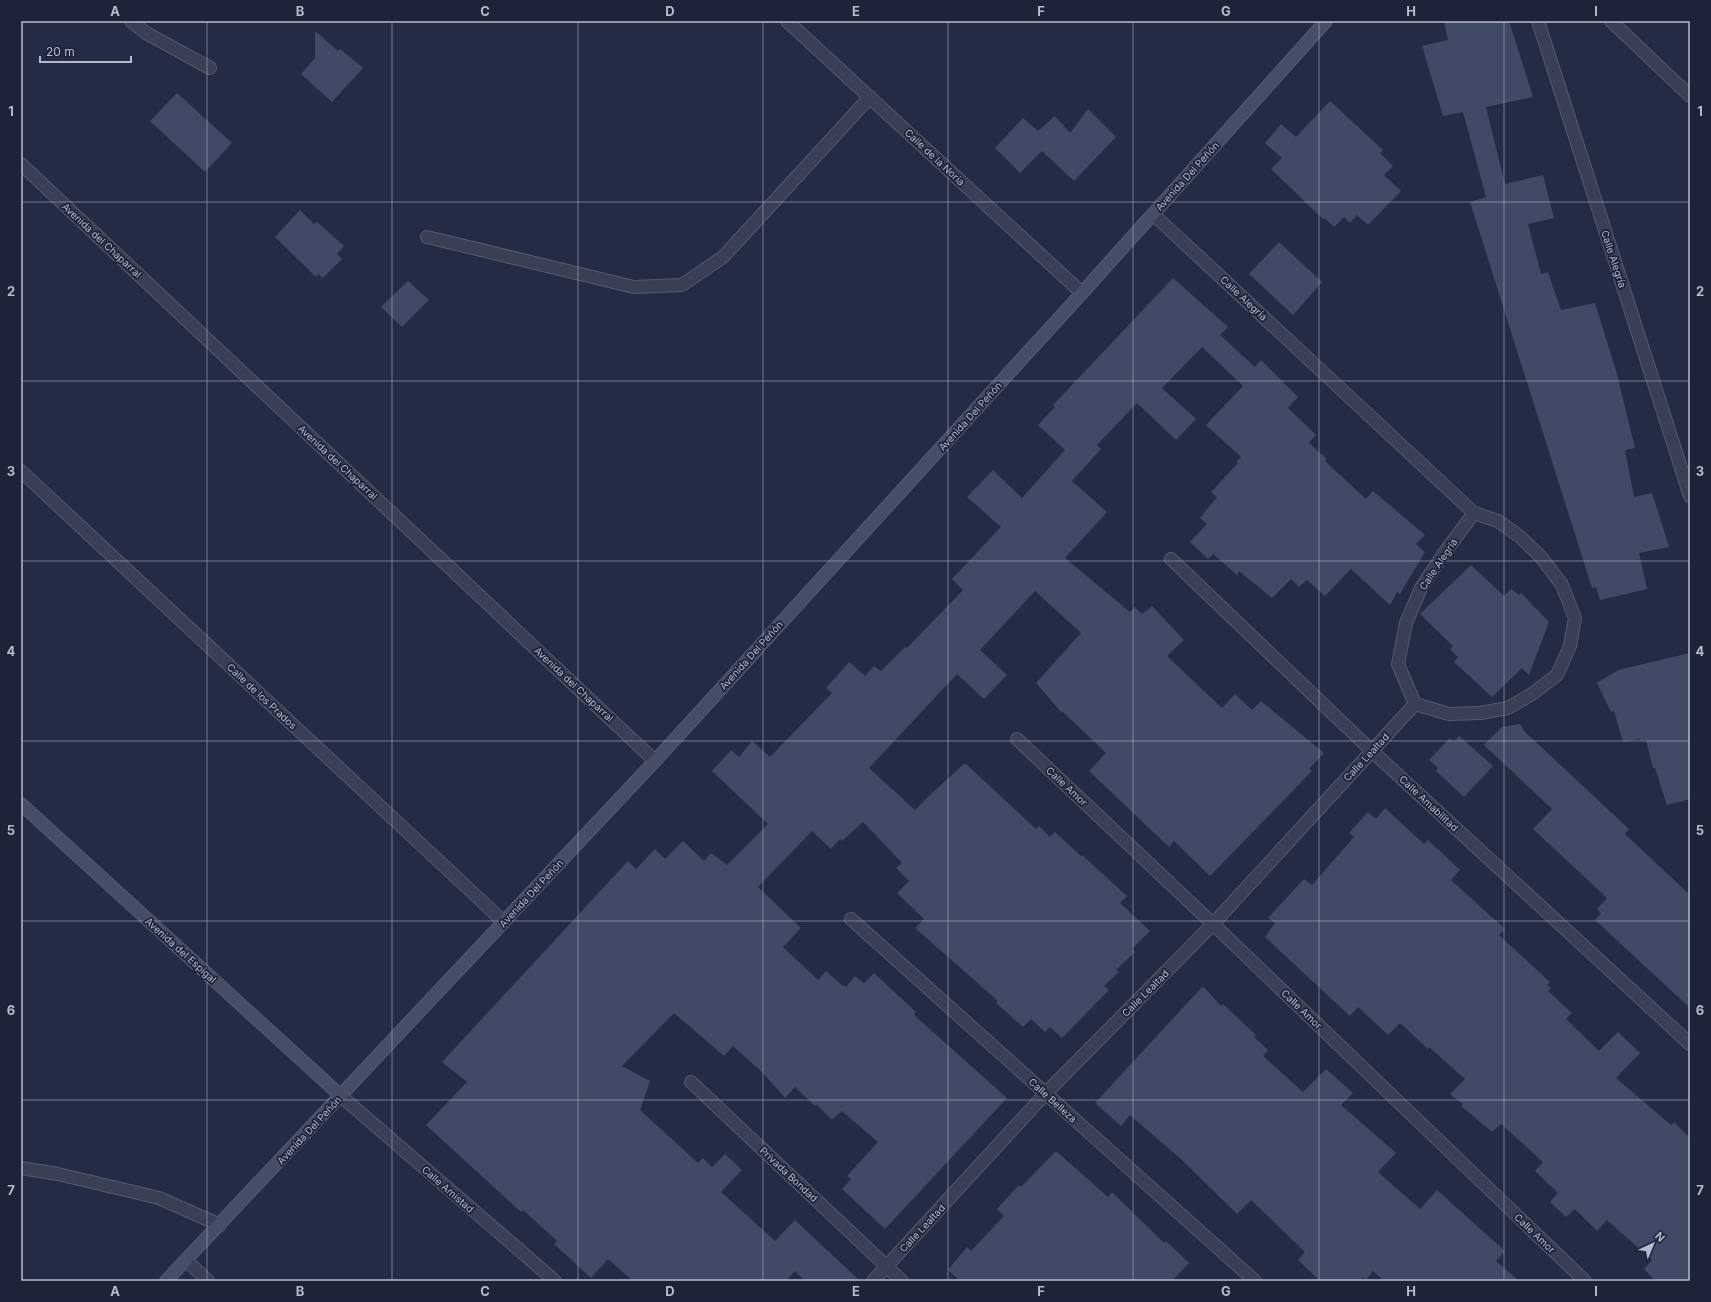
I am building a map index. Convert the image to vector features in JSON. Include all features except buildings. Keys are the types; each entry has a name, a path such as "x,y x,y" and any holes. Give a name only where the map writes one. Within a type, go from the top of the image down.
{"street":[{"path":"131,21 146,33 210,68"},
{"name":"Calle de la Noria","path":"787,21 1082,293"},
{"name":"Avenida Del Peñón","path":"166,1281 655,761 1082,293 1326,21"},
{"name":"Calle Alegría","path":"1538,21 1690,496"},
{"path":"1611,21 1690,96"},
{"path":"427,237 634,286 682,285 724,257 870,97"},
{"name":"Avenida del Chaparral","path":"21,164 655,761"},
{"name":"Calle Alegría","path":"1153,214 1474,513 1498,522 1519,536 1541,557 1562,586 1575,618 1570,646 1557,675 1532,694 1508,708 1480,713 1449,714 1415,704 1398,664 1406,623 1421,588 1442,556 1474,513"},
{"name":"Calle de los Prados","path":"21,471 504,922"},
{"name":"Calle Amabilitad","path":"1171,559 1372,751 1690,1044"},
{"name":"Calle Lealtad","path":"873,1281 1046,1093 1213,924 1415,704"},
{"name":"Calle Amor","path":"1017,739 1213,924 1585,1281"},
{"name":"Avenida del Espigal","path":"21,804 341,1096"},
{"name":"Calle Belleza","path":"851,919 1255,1281"},
{"name":"Privada Bondad","path":"691,1082 902,1281"},
{"name":"Calle Amistad","path":"341,1096 555,1281"},
{"path":"21,1168 58,1174 160,1198 220,1225"},
{"path":"186,1260 208,1281"}]}
